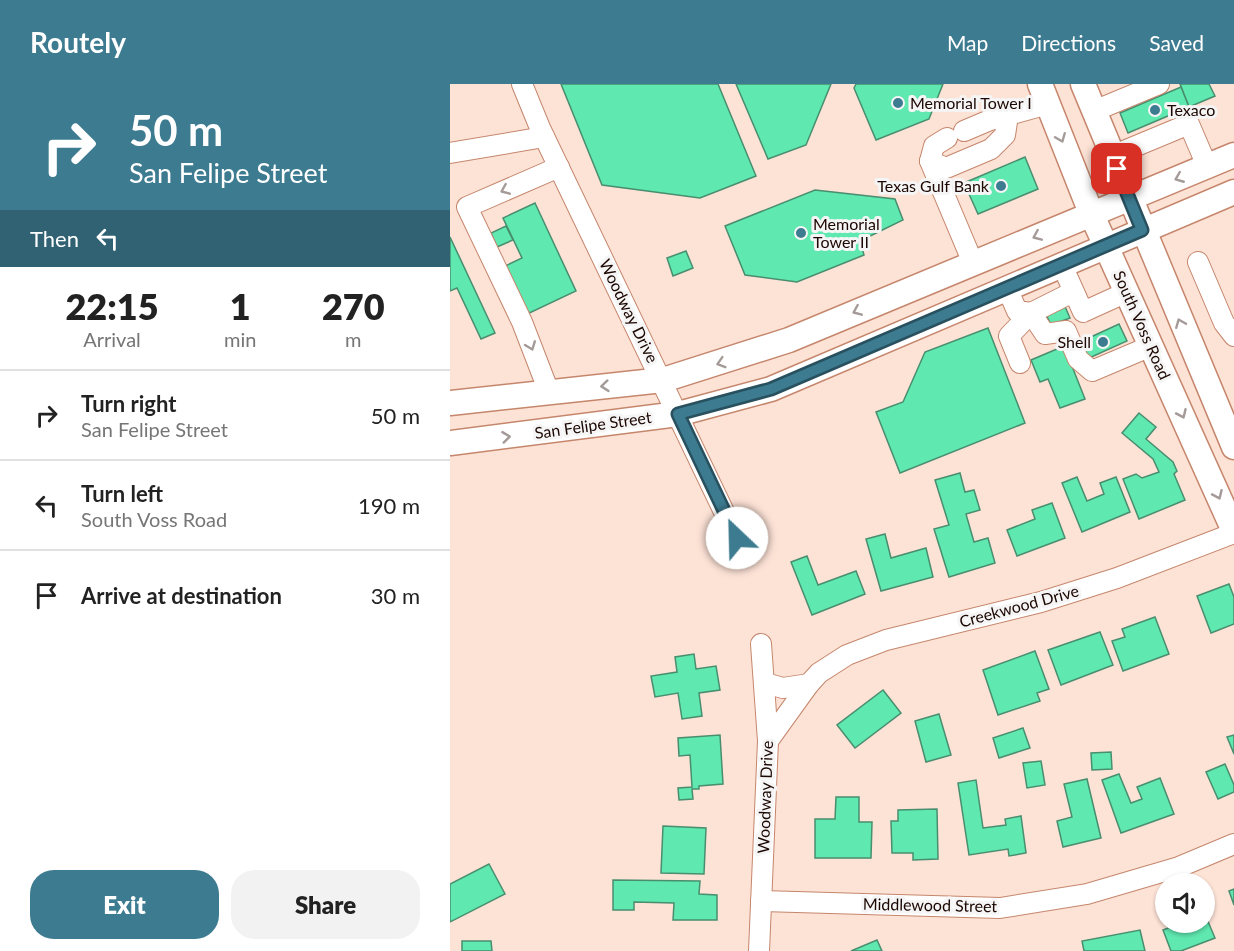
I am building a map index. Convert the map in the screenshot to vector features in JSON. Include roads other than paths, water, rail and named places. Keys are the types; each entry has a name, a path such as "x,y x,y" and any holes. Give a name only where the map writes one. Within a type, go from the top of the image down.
{"main road":[{"path":"1083,84 1234,447"},
{"name":"South Voss Road","path":"1044,94 1091,213 1234,532"},
{"path":"450,403 663,380 789,340 1234,155"},
{"name":"San Felipe Street","path":"450,444 678,414 771,389 1234,192"}],"street":[{"name":"Woodway Drive","path":"522,84 544,137 663,380 737,538"},
{"path":"1094,111 1159,84"},
{"path":"974,263 930,161 934,146 956,134 1008,115 1044,94"},
{"path":"930,161 946,168 991,149 1005,135 1008,115"},
{"path":"1112,156 1190,124 1207,166"},
{"path":"450,153 544,137"},
{"path":"549,392 522,322 467,207 559,167"},
{"path":"1198,262 1224,324 1234,336"},
{"path":"1062,265 1083,312"},
{"path":"1007,288 1017,312 1030,313"},
{"path":"1020,363 1009,336 1030,313 1073,292"},
{"path":"1030,313 1045,334 1066,331 1083,312 1127,292"},
{"path":"1066,331 1078,359 1092,371 1151,346"},
{"name":"Creekwood Drive","path":"768,741 819,673 848,655 886,640 1041,602 1117,578 1234,532"},
{"name":"Woodway Drive","path":"759,951 768,741 761,644"},
{"path":"765,684 783,688 809,684"},
{"name":"Middlewood Street","path":"761,901 1000,908 1087,894 1179,867 1234,844"}],"place":[{"name":"Memorial Tower I","path":"898,103"},
{"name":"Texaco","path":"1155,110"},
{"name":"Texas Gulf Bank","path":"1001,186"},
{"name":"Memorial Tower II","path":"801,233"},
{"name":"Shell","path":"1103,342"}]}
